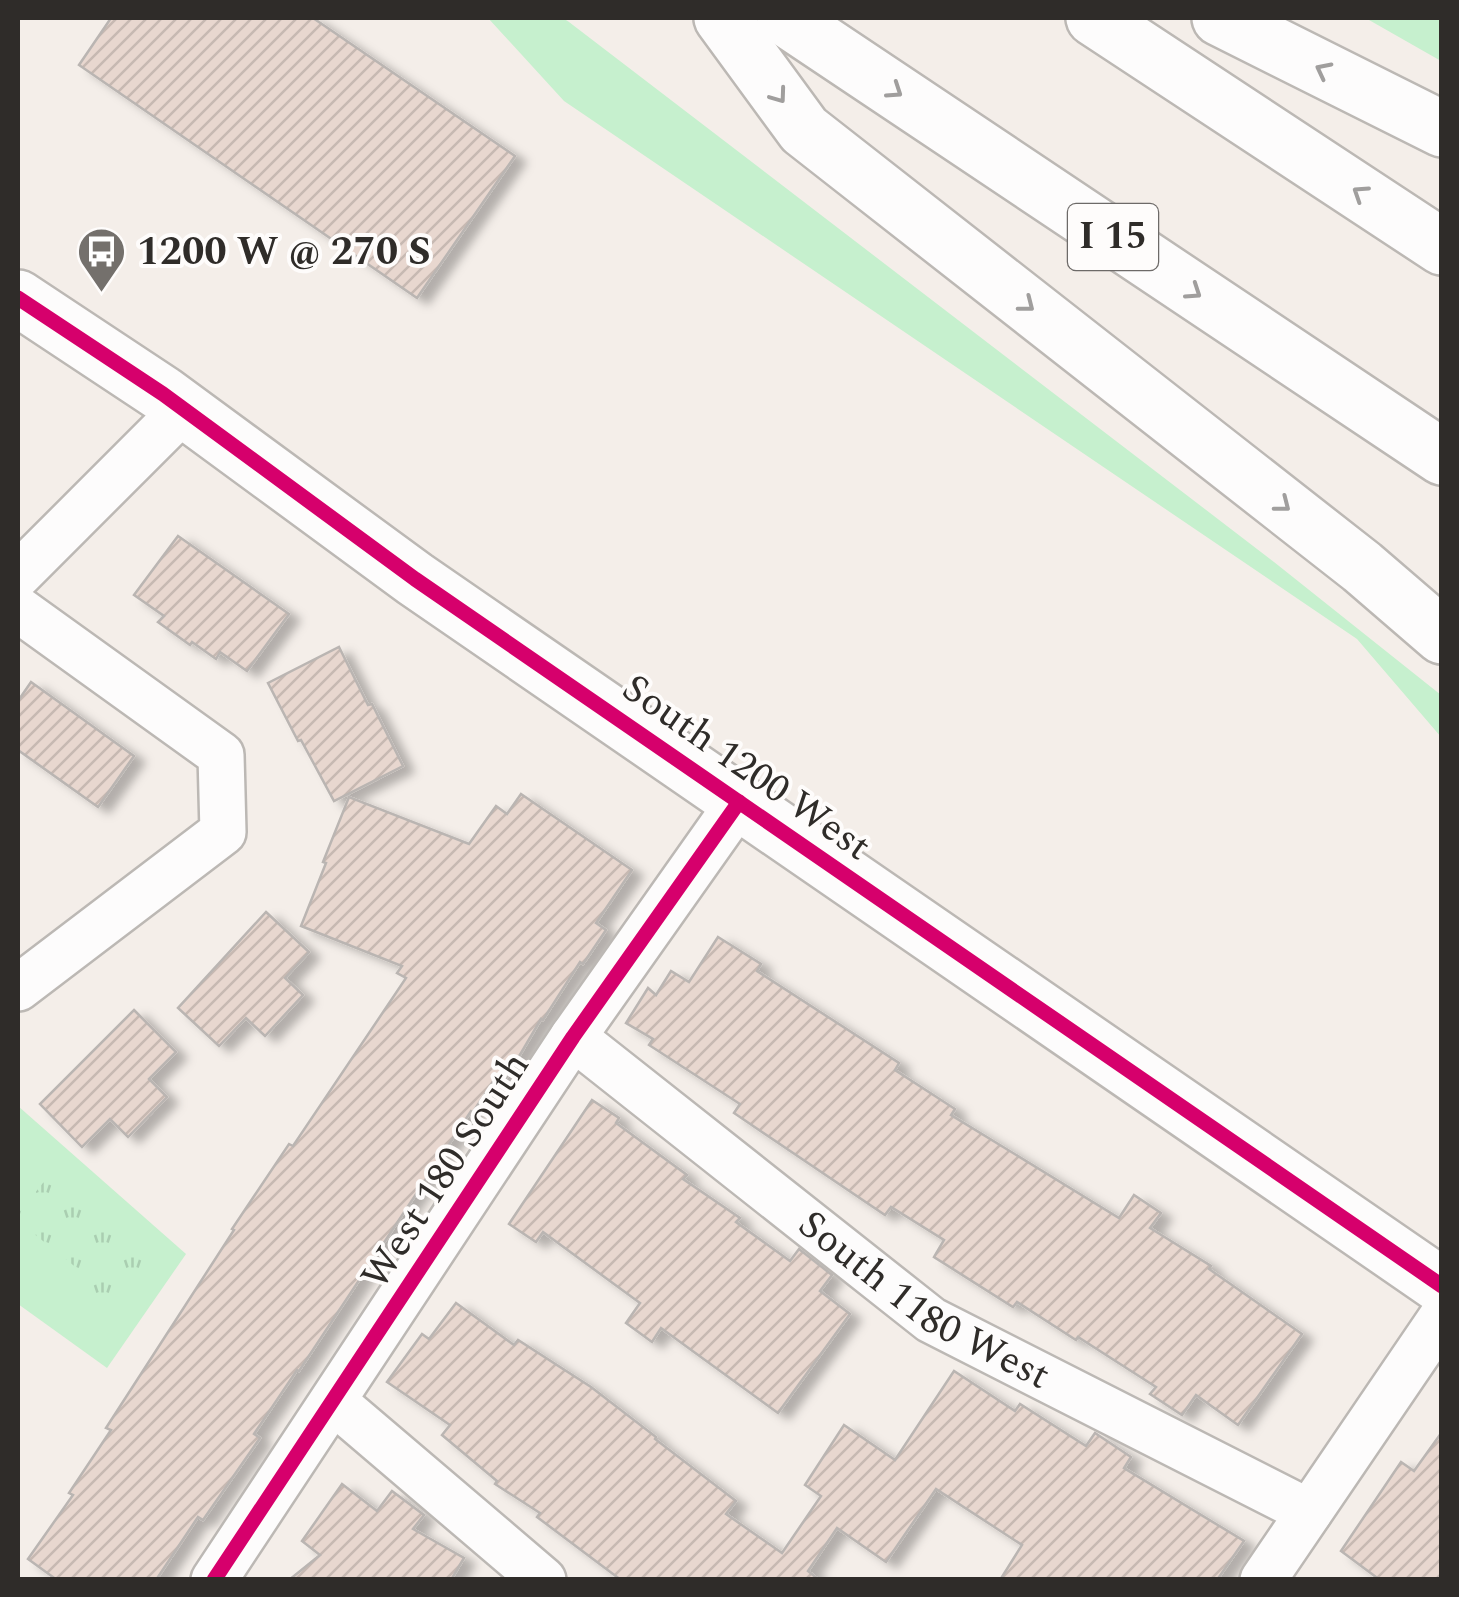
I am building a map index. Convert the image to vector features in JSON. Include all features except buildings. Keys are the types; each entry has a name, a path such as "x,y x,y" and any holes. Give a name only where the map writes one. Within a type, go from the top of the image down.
{"main road":[{"path":"722,18 804,130 1362,567 1442,636"},
{"name":"I 15","path":"786,18 1442,458"},
{"path":"1094,18 1442,247"},
{"path":"1220,18 1442,129"},
{"name":"South 1200 West","path":"18,298 163,394 415,579 1442,1286"}],"street":[{"path":"18,575 183,410"},
{"path":"18,610 221,755 223,832 18,988"},
{"name":"West 180 South","path":"214,1580 574,1037 739,802"},
{"name":"South 1180 West","path":"574,1037 930,1320 1308,1512"},
{"path":"1263,1580 1442,1317"},
{"path":"333,1401 543,1580"}],"green space":[{"path":"488,18 563,18 569,22 1274,562 1441,695 1441,737 1357,639 564,101"},
{"path":"1365,18 1441,18 1441,61 1369,20"},
{"path":"18,1106 186,1254 107,1368 18,1304"},
{"path":"55,1168 162,1258 117,1317 81,1287 88,1277 18,1221 18,1214"}],"cycle path":[{"path":"18,298 163,394 415,579 1442,1286"},
{"path":"214,1580 573,1037 739,802"}],"place":[{"name":"1200 W @ 270 S","path":"102,294"}]}
